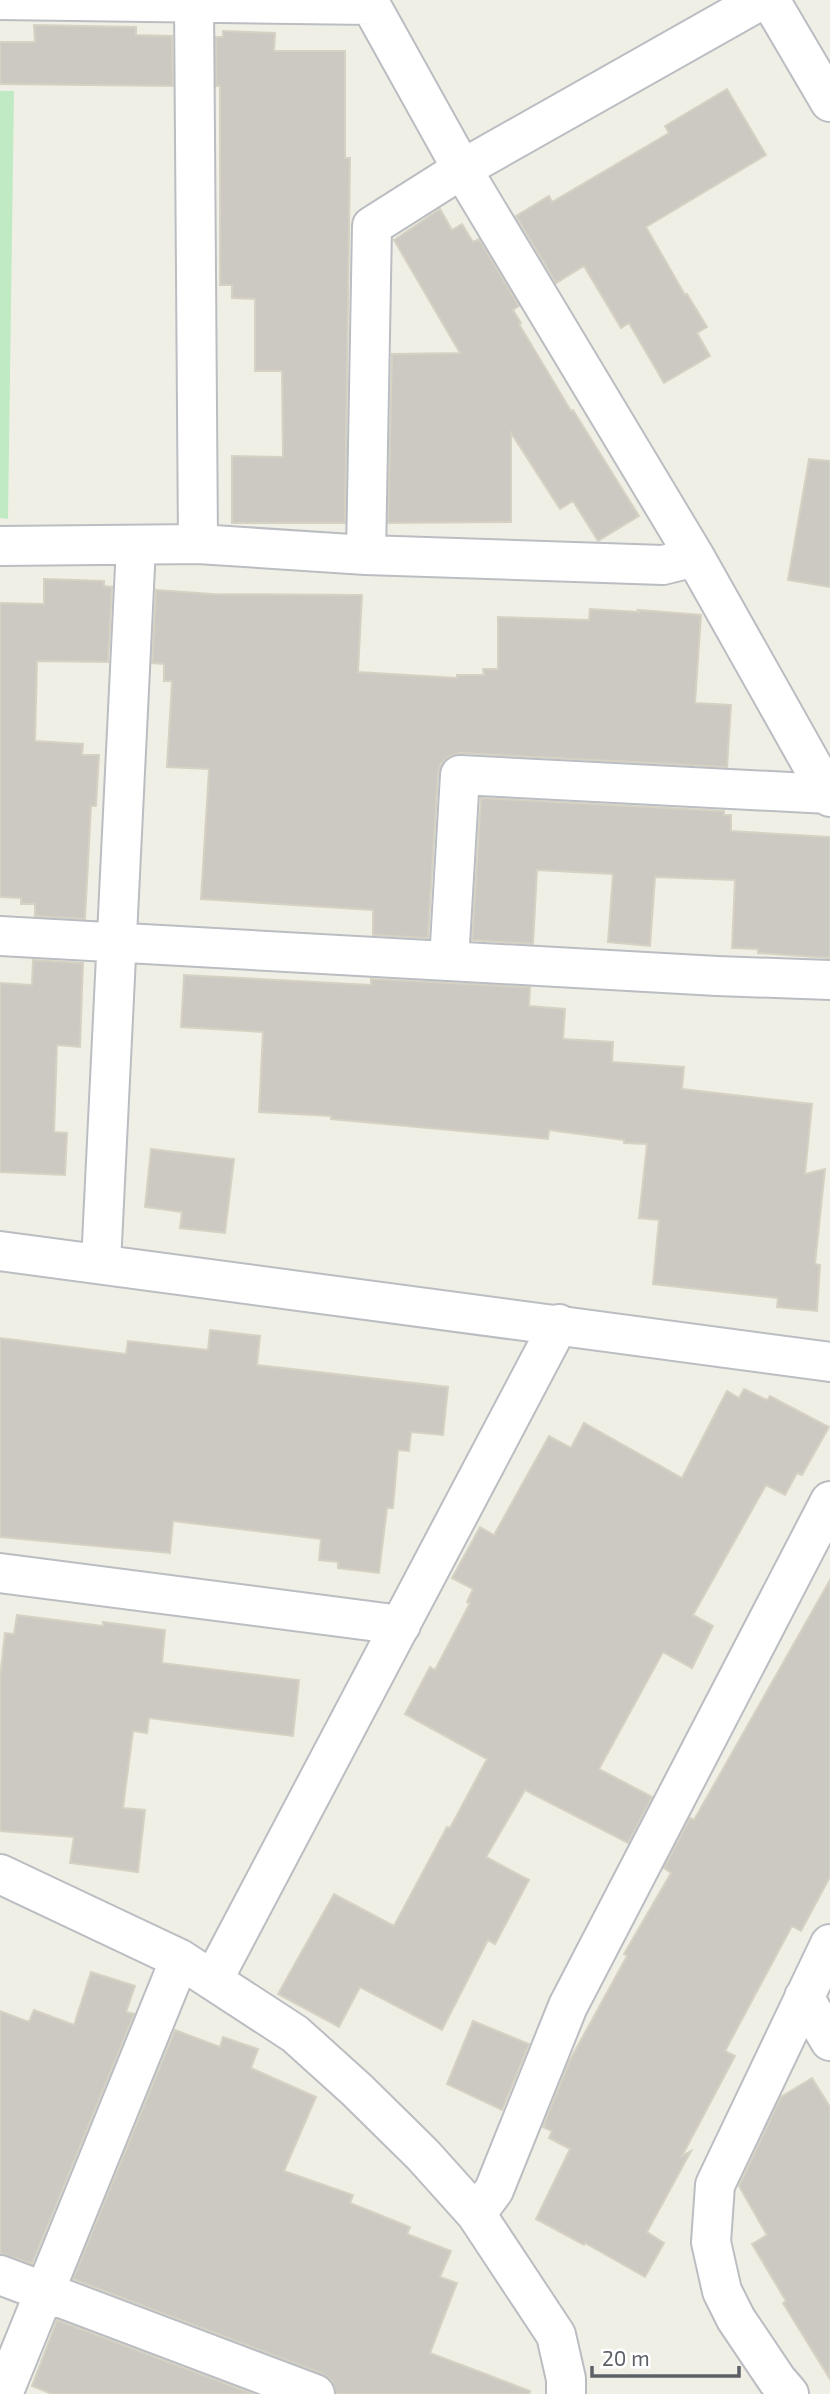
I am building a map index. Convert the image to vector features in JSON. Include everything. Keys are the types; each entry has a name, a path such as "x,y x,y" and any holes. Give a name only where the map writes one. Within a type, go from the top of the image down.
{"street":[{"path":"0,0 369,2 462,169 695,557 829,796"},
{"path":"366,555 372,226 462,169 761,0"},
{"path":"769,0 830,102"},
{"path":"194,3 198,544"},
{"path":"0,546 198,544 366,555 663,565 695,557"},
{"path":"101,1265 136,546"},
{"path":"449,961 460,775 829,796"},
{"path":"0,936 830,980"},
{"path":"0,1251 830,1362"},
{"path":"214,1980 559,1324"},
{"path":"476,2214 494,2190 568,2006 830,1501"},
{"path":"0,1573 401,1625"},
{"path":"0,1874 180,1959 306,2043 423,2155 476,2214 556,2335 566,2379 566,2394"},
{"path":"789,2394 736,2319 722,2291 711,2242 715,2185 830,1944"},
{"path":"3,2394 180,1959"},
{"path":"804,1997 830,2041"},
{"path":"0,2275 315,2394"}],"green space":[{"path":"0,91 14,91 8,519 0,518"}],"building":[{"path":"34,25 136,27 136,35 172,36 173,86 0,84 0,42 35,42"},
{"path":"223,31 275,33 274,51 345,51 345,158 350,158 345,523 232,523 232,456 283,457 282,371 255,371 255,299 232,298 232,285 220,285 220,86 216,86 216,37 223,37"},
{"path":"727,89 766,155 646,227 685,295 687,294 707,327 697,333 710,356 664,383 629,323 621,328 584,266 556,283 516,216 549,196 552,202 669,133 665,126"},
{"path":"440,209 452,230 462,224 473,242 479,239 519,306 513,310 521,323 519,324 639,516 598,541 573,501 560,509 511,433 511,522 388,523 392,354 460,353 394,240"},
{"path":"809,459 830,461 830,587 788,580"},
{"path":"44,579 104,581 104,586 112,587 108,662 37,661 35,741 83,744 82,755 99,755 96,806 91,806 85,919 35,916 35,904 21,904 21,898 0,897 0,603 44,604"},
{"path":"156,590 212,594 362,595 358,672 457,678 457,675 484,675 483,669 498,669 498,617 589,620 590,609 701,615 695,703 731,705 727,767 461,753 450,756 441,764 438,774 428,938 373,935 373,910 201,899 209,769 167,767 172,681 164,681 164,664 152,663"},
{"path":"481,798 724,811 724,815 731,815 731,831 830,837 830,958 758,953 758,949 732,948 735,880 655,877 650,946 608,942 613,874 537,870 533,944 472,940"},
{"path":"33,960 83,963 80,1047 57,1045 54,1132 67,1133 65,1175 0,1172 0,983 32,985"},
{"path":"184,975 371,985 371,979 530,987 529,1006 565,1009 563,1039 613,1042 612,1062 684,1067 682,1089 812,1104 805,1174 825,1169 815,1264 820,1265 817,1311 777,1307 778,1298 653,1284 659,1220 639,1218 647,1144 624,1143 624,1140 549,1130 548,1139 331,1119 331,1116 259,1112 263,1032 181,1027"},
{"path":"151,1149 234,1159 225,1233 180,1228 182,1212 145,1207"},
{"path":"210,1330 260,1336 257,1365 448,1387 443,1435 411,1432 409,1451 398,1450 393,1508 387,1508 379,1573 338,1568 338,1562 319,1560 321,1539 173,1521 170,1553 0,1537 0,1338 126,1354 128,1341 208,1350"},
{"path":"744,1389 767,1400 770,1396 829,1427 802,1475 797,1473 785,1495 766,1485 693,1615 713,1626 692,1668 663,1652 599,1769 652,1797 628,1843 525,1790 486,1857 529,1880 495,1944 488,1940 442,2030 360,1987 339,2027 278,1994 334,1894 394,1926 487,1759 405,1714 430,1667 435,1670 470,1603 467,1602 473,1589 452,1578 480,1527 494,1535 549,1436 571,1448 584,1423 682,1478 727,1391 739,1398"},
{"path":"830,1580 830,1877 801,1931 792,1926 725,2051 735,2056 682,2156 691,2151 647,2232 664,2243 645,2277 536,2219 570,2149 549,2138 552,2131 543,2127 570,2060 627,1956 624,1954 671,1873 664,1868 690,1818 694,1820"},
{"path":"17,1615 103,1626 103,1622 165,1630 162,1663 299,1680 293,1736 149,1718 147,1733 133,1731 123,1808 145,1810 138,1872 70,1863 74,1837 0,1831 0,1678 5,1633 14,1634"},
{"path":"91,1972 135,1986 126,2012 134,2014 32,2264 0,2253 0,2011 29,2022 34,2010 74,2025"},
{"path":"473,2021 529,2044 502,2110 447,2084"},
{"path":"175,2030 220,2047 223,2037 258,2049 251,2068 316,2097 284,2171 353,2195 350,2203 410,2227 407,2234 451,2251 440,2277 457,2283 430,2353 530,2391 529,2394 336,2394 332,2381 323,2374 73,2279"},
{"path":"812,2078 830,2107 830,2379 783,2303 786,2301 752,2244 767,2235 739,2186 781,2097"},
{"path":"57,2320 253,2394 52,2394 32,2386"}]}
